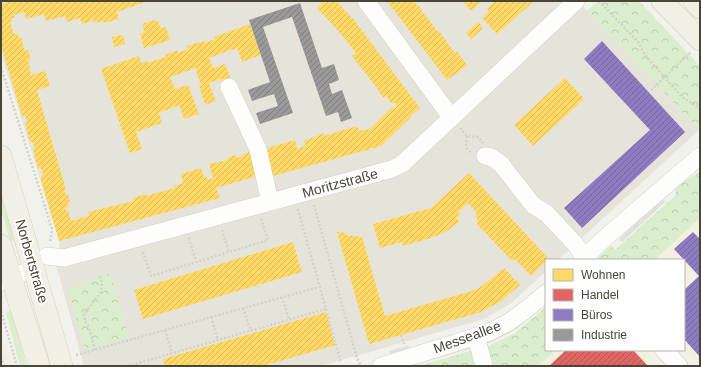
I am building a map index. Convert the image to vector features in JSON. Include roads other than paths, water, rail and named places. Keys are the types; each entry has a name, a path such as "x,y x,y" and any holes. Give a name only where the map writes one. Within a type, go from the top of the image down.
{"main road":[{"path":"662,1 696,46"},
{"path":"694,1 700,8"},
{"name":"Norbertstraße","path":"1,156 41,262 72,360"},
{"name":"Norbertstraße","path":"1,245 6,280 39,366"}],"street":[{"path":"366,1 451,117"},
{"name":"Moritzstraße","path":"41,262 105,248 392,169 402,164 576,1"},
{"path":"229,88 258,149 270,202"},
{"path":"484,156 501,164 533,205 547,214 576,245 584,259 606,237 700,156"},
{"path":"6,280 41,262"},
{"name":"Messeallee","path":"381,366 490,332 509,322 545,294"},
{"path":"476,336 484,366"},
{"path":"665,351 679,366"}]}
